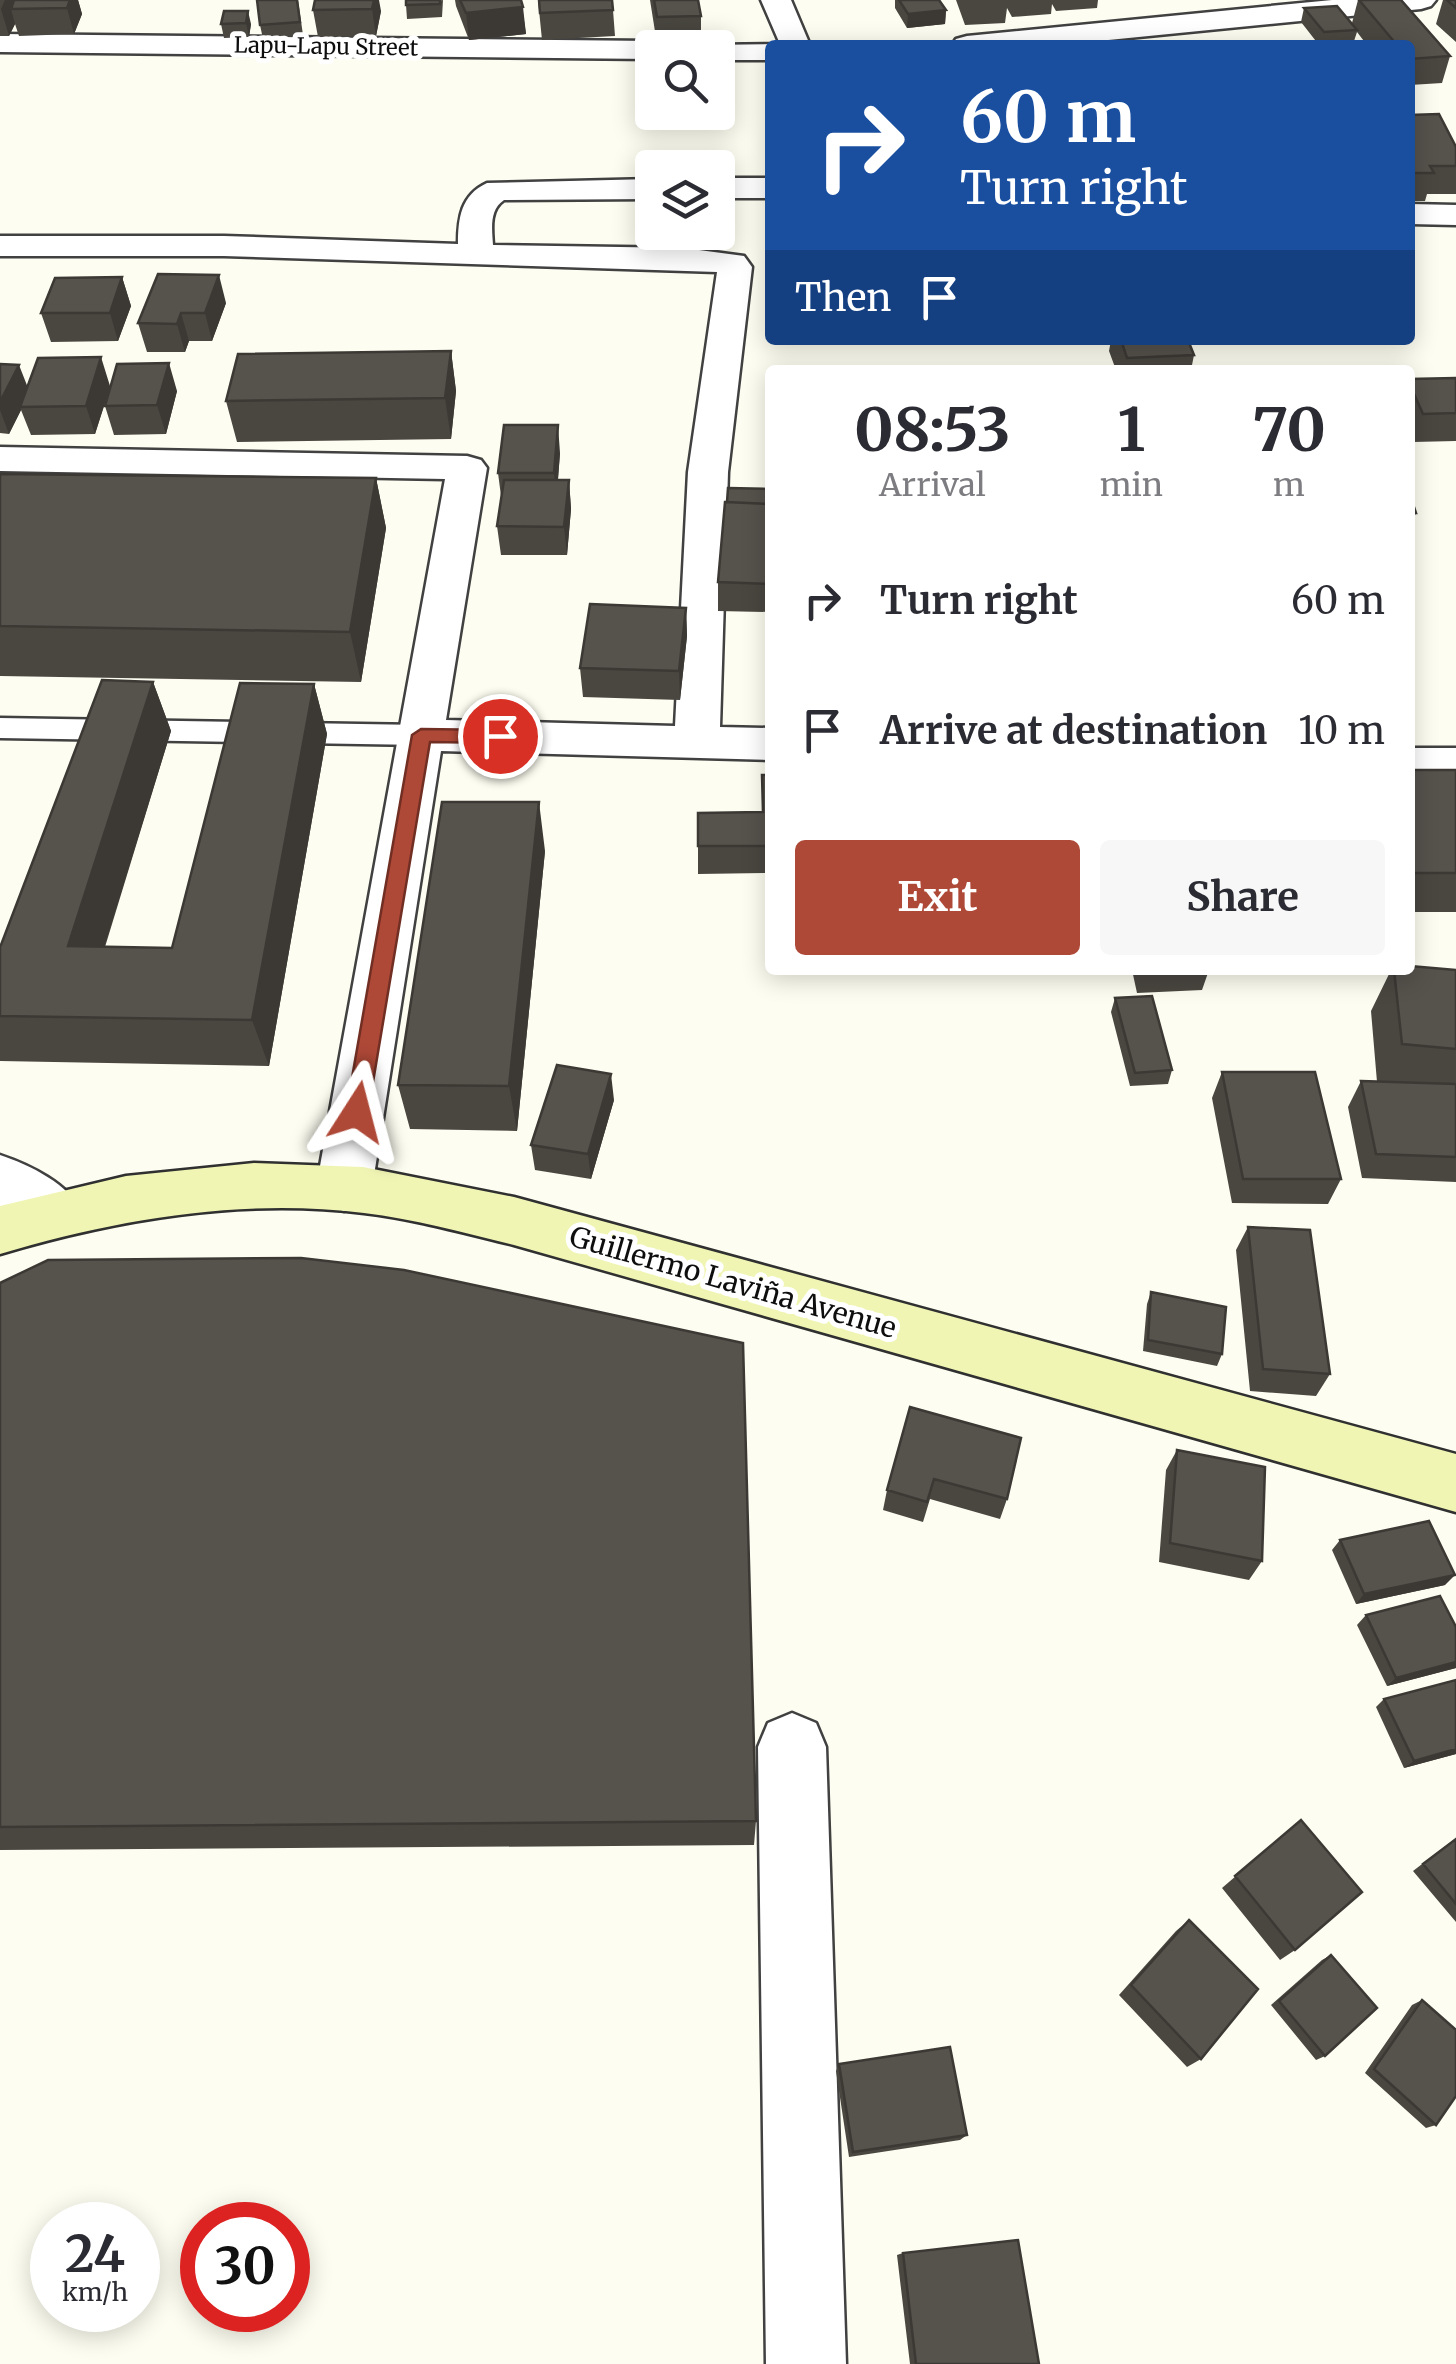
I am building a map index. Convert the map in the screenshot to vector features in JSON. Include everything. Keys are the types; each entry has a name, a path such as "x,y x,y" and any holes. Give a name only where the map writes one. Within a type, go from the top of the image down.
{"main road":[{"name":"Guillermo Laviña Avenue","path":"0,1230 55,1213 184,1189 270,1185 344,1188 514,1220 1456,1483"}],"street":[{"path":"776,0 794,40"},
{"path":"1123,0 1142,28"},
{"path":"1019,40 1421,0"},
{"name":"Lapu-Lapu Street","path":"0,42 635,50"},
{"path":"735,50 765,51"},
{"path":"735,188 765,188"},
{"path":"476,256 477,206 486,194 499,190 635,189"},
{"path":"1415,214 1456,215"},
{"path":"0,246 224,246 727,261 735,267 708,472 697,740"},
{"path":"0,459 467,468 344,1188"},
{"path":"421,735 765,744"},
{"path":"1415,764 1456,764"},
{"path":"0,1178 55,1213"},
{"path":"792,1747 806,2364"}],"lane":[{"path":"0,728 421,735"}],"building":[{"path":"14,0 70,0 67,8 11,9"},
{"path":"257,0 297,0 300,22 260,25"},
{"path":"315,0 374,0 372,9 313,10"},
{"path":"406,0 440,0 440,4 406,5"},
{"path":"460,0 521,0 523,7 466,13"},
{"path":"539,0 612,0 613,10 540,13"},
{"path":"654,0 698,0 701,16 657,17"},
{"path":"899,0 939,0 946,10 908,14"},
{"path":"1359,0 1401,0 1450,56 1415,59 1415,40 1393,40"},
{"path":"1337,6 1357,30 1324,32 1304,8"},
{"path":"224,11 248,11 246,23 221,24"},
{"path":"1439,114 1456,147 1456,166 1430,166 1434,173 1415,173 1415,115"},
{"path":"158,274 219,275 205,313 181,313 177,324 138,323"},
{"path":"122,277 110,313 41,313 55,278"},
{"path":"1123,345 1190,345 1194,355 1127,358"},
{"path":"451,351 445,398 226,401 238,354"},
{"path":"101,357 86,406 20,407 38,358"},
{"path":"169,363 157,405 105,406 117,364"},
{"path":"0,364 19,365 0,402"},
{"path":"1456,378 1456,413 1423,414 1415,396 1415,379"},
{"path":"504,425 558,425 554,473 498,473"},
{"path":"0,474 376,478 350,632 0,626"},
{"path":"504,480 569,480 564,527 497,526"},
{"path":"728,488 765,489 765,504 727,502"},
{"path":"725,502 765,504 765,584 718,582"},
{"path":"590,604 686,608 679,671 580,668"},
{"path":"102,680 153,682 68,946 172,948 240,683 314,684 252,1020 0,1016 0,945"},
{"path":"1415,770 1456,770 1456,873 1415,873"},
{"path":"765,775 765,846 698,846 698,813 763,812"},
{"path":"442,802 539,802 509,1086 398,1085"},
{"path":"1415,966 1456,970 1456,1049 1402,1044 1395,975 1415,975"},
{"path":"1152,996 1172,1070 1135,1073 1115,998"},
{"path":"557,1065 611,1074 588,1154 531,1145"},
{"path":"1222,1072 1315,1072 1341,1179 1243,1179"},
{"path":"1361,1081 1456,1084 1456,1157 1376,1154"},
{"path":"1248,1227 1310,1230 1330,1374 1263,1369"},
{"path":"301,1258 404,1270 743,1343 756,1821 0,1827 0,1283 48,1260"},
{"path":"1151,1292 1226,1307 1222,1354 1148,1340"},
{"path":"910,1407 1021,1438 1007,1499 934,1479 927,1502 887,1490"},
{"path":"1177,1450 1265,1467 1262,1561 1170,1543"},
{"path":"1429,1521 1455,1575 1364,1594 1340,1540"},
{"path":"1440,1596 1456,1627 1456,1662 1396,1678 1366,1615"},
{"path":"1456,1680 1456,1749 1414,1761 1384,1699"},
{"path":"1301,1820 1362,1892 1295,1950 1235,1876"},
{"path":"1456,1839 1456,1904 1423,1864"},
{"path":"1189,1920 1258,1989 1201,2059 1131,1985"},
{"path":"1331,1955 1377,2008 1325,2056 1279,2001"},
{"path":"1422,2000 1456,2030 1456,2096 1436,2125 1374,2069"},
{"path":"950,2047 967,2135 853,2152 839,2064"},
{"path":"1018,2240 1039,2364 916,2364 903,2253"}],"route":[{"path":"357,1112 421,735 500,736"}]}
